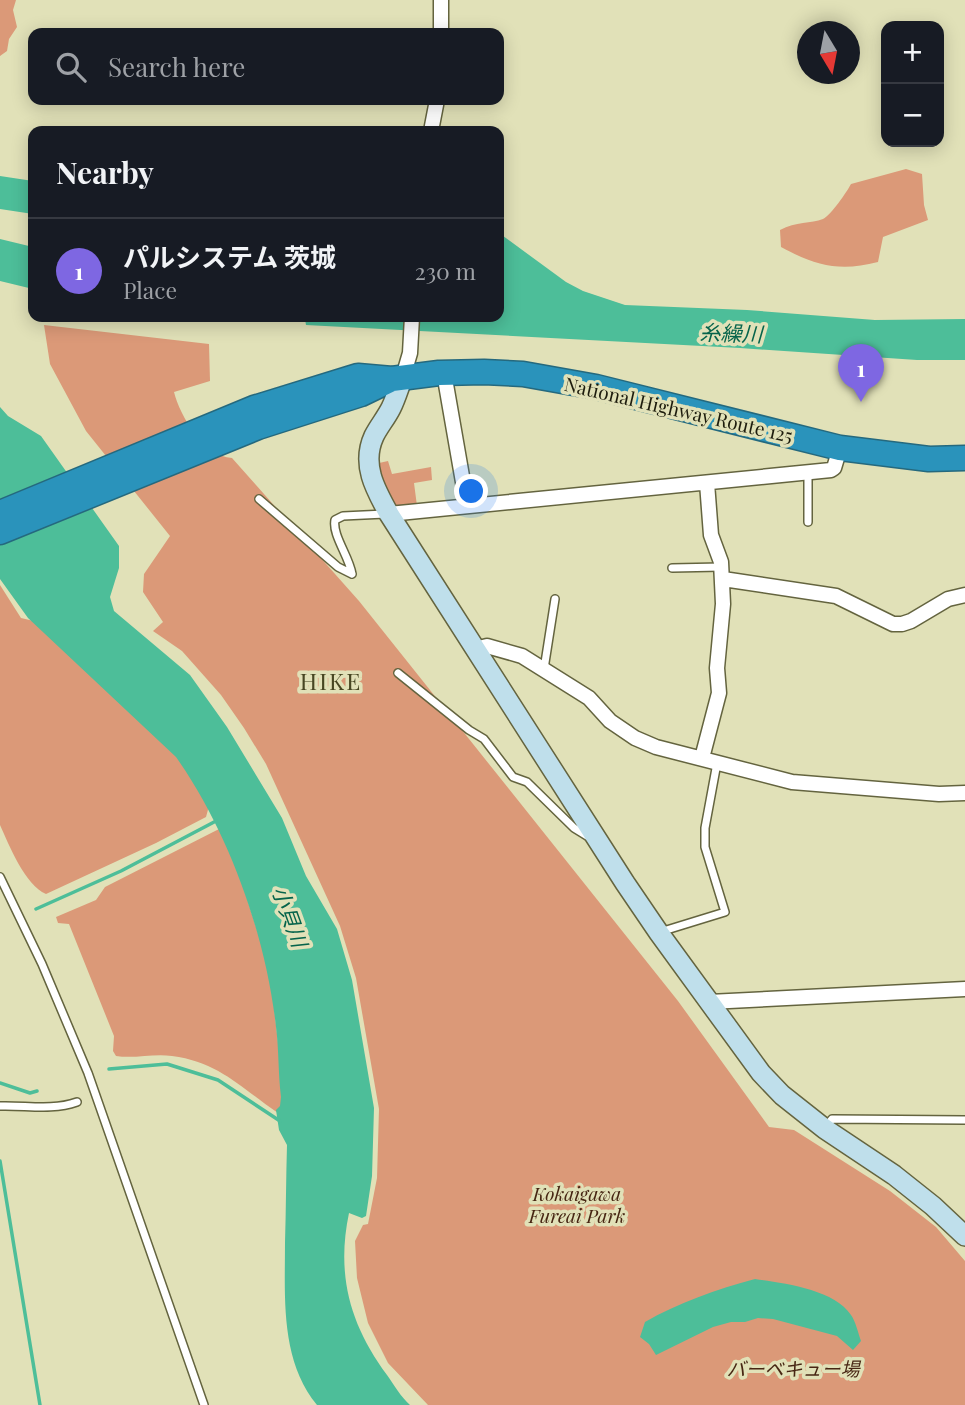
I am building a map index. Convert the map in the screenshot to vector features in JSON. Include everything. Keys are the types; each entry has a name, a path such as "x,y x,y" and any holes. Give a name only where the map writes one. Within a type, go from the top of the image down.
{"highway":[{"name":"National Highway Route 125","path":"0,513 220,433 258,427 361,394 398,378 444,373 504,372 571,382 840,448 929,459 965,458"},
{"name":"National Highway Route 125","path":"0,532 220,433"}],"street":[{"path":"440,28 441,0"},
{"path":"432,126 437,105"},
{"path":"412,322 410,348 398,378 391,408 373,438 368,461 373,484 389,514 659,933 761,1073 789,1101 825,1129 894,1175 965,1236"},
{"path":"444,373 467,505"},
{"path":"389,514 833,470 840,448"},
{"path":"708,483 711,535 718,551 722,573 723,604 717,668 719,693 710,760"},
{"path":"722,573 836,596 893,624 902,624 948,599 965,595"},
{"path":"475,649 488,646 522,656 589,698 610,721 635,738 656,747 792,782 939,794 965,793"},
{"path":"709,1002 965,989"}],"lane":[{"path":"808,472 808,522"},
{"path":"259,499 338,567 352,574 348,556 337,538 335,520 343,516 389,514"},
{"path":"672,568 722,573"},
{"path":"544,669 555,598"},
{"path":"398,673 484,739 513,777 527,782 574,828 600,843"},
{"path":"659,933 726,912 705,847 710,760"},
{"path":"0,877 42,964 88,1073 204,1405"},
{"path":"0,1106 64,1107 76,1102"},
{"path":"825,1129 832,1119 965,1120"}],"green space":[{"path":"0,0 16,0 13,10 17,27 9,39 7,51 0,56"},
{"path":"906,169 922,174 928,220 883,237 878,262 840,267 817,263 781,247 780,230 823,219 851,184"},
{"name":"Kokaigawa Fureai Park","path":"44,325 209,344 210,381 174,392 195,434 212,451 232,458 359,601 678,1001 769,1127 794,1130 890,1191 936,1227 965,1261 965,1405 428,1405 388,1363 368,1323 357,1278 355,1241 363,1225 368,1224 377,1178 379,1109 356,978 340,926 266,764 244,728 221,695 182,651 153,631 163,622 143,592 144,574 170,536 86,431 50,364"},
{"path":"388,461 392,474 431,467 432,480 414,483 417,506 395,507 383,481 379,463"},
{"path":"0,585 21,618 38,622 180,757 209,806 206,817 46,894 31,882 25,873 0,825"},
{"path":"221,828 237,867 270,971 285,1106 278,1113 229,1077 189,1059 165,1055 116,1056 113,1051 114,1036 69,924 58,923 56,917 96,900 105,887"}],"water":[{"path":"0,176 28,180 28,213 0,209"},
{"name":"糸繰川","path":"504,237 566,282 583,291 625,305 747,310 875,320 965,319 965,360 917,360 306,325 306,322 504,322"},
{"path":"0,239 28,246 28,288 0,281"},
{"name":"小貝川","path":"0,407 8,416 41,436 119,546 119,568 110,597 114,611 190,675 227,727 282,818 306,876 337,929 352,980 374,1108 372,1176 366,1216 362,1218 349,1213 345,1236 344,1257 349,1298 355,1318 374,1356 410,1405 317,1405 296,1368 285,1306 287,1145 279,1130 276,1110 280,1106 281,1097 277,1036 264,957 254,921 213,818 176,757 28,618 0,579"},
{"path":"755,1279 807,1289 833,1299 851,1315 861,1341 853,1350 837,1336 773,1319 758,1318 713,1327 656,1355 640,1337 645,1322 658,1315 698,1297"}],"waterway":[{"path":"36,909 121,871 216,821"},
{"path":"109,1069 167,1064 218,1080 280,1121"},
{"path":"0,1083 30,1093 37,1091"},
{"path":"0,1161 40,1405"}],"place":[{"name":"パルシステム 茨城","path":"861,402"}],"district":[{"name":"HIKE","path":"331,680"}],"park label":[{"name":"バーベキュー場","path":"793,1368"}]}
